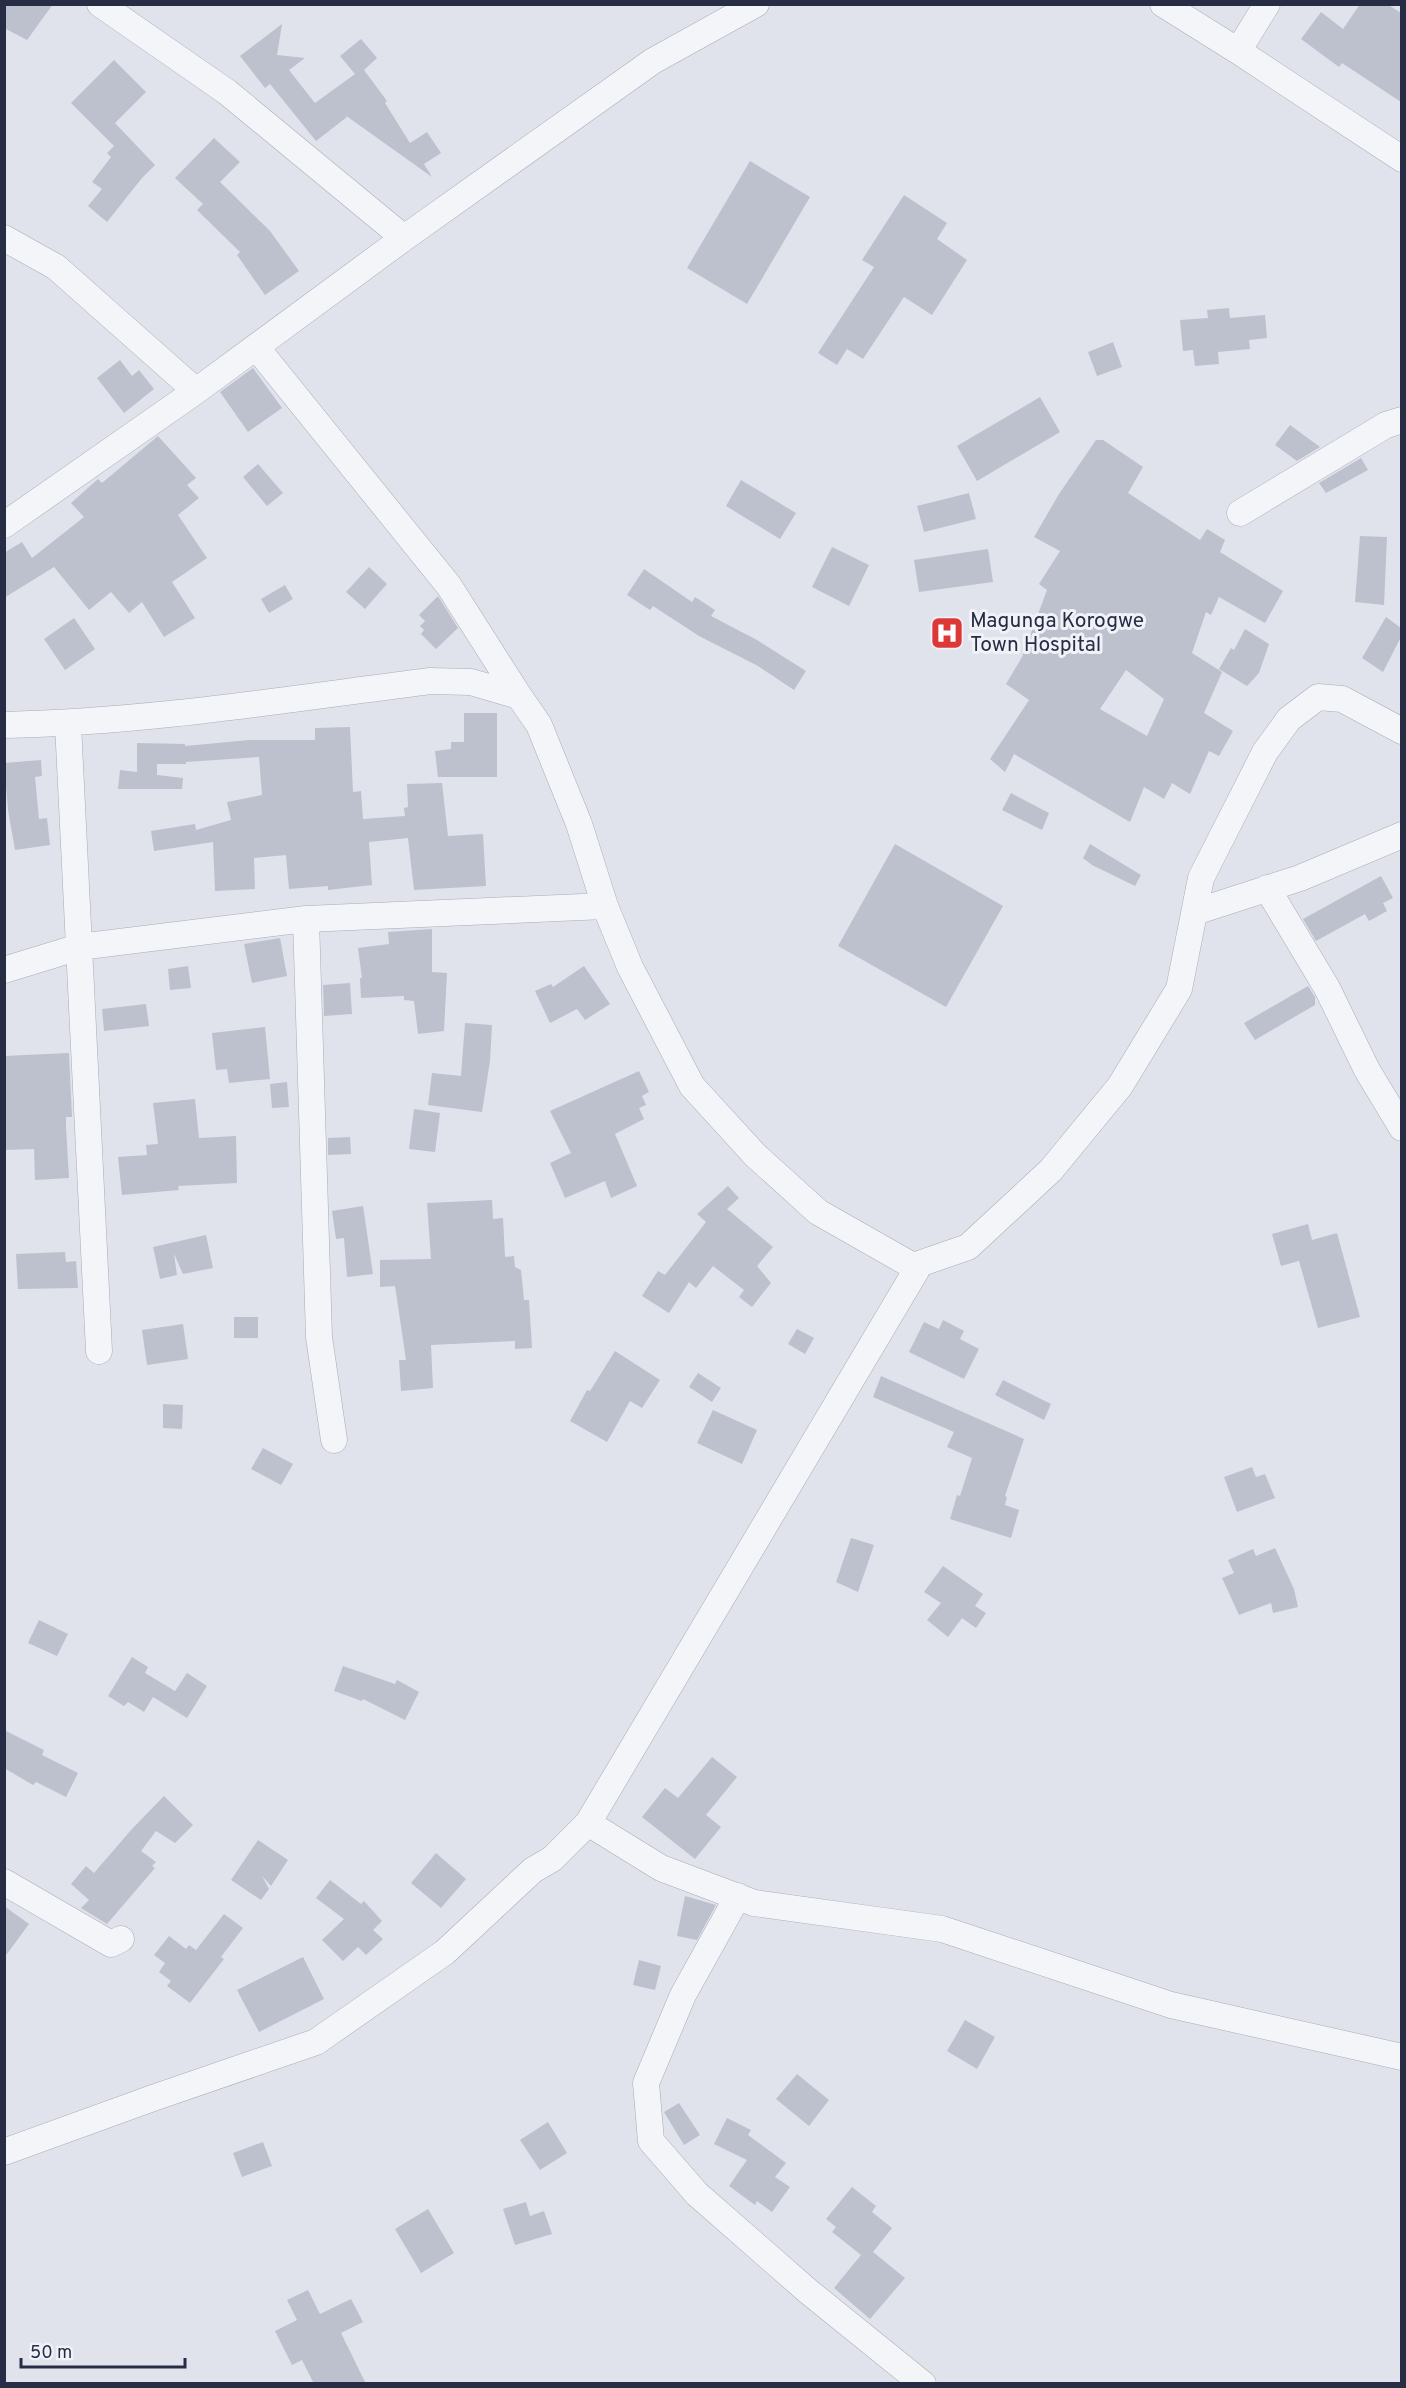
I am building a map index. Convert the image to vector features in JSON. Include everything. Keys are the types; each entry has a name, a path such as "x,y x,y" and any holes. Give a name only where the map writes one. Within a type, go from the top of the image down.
{"street":[{"path":"100,4 227,92 404,238"},
{"path":"4,525 196,391 404,238 653,61 756,4"},
{"path":"1163,4 1401,159"},
{"path":"1238,51 1267,4"},
{"path":"4,237 56,267 196,391"},
{"path":"4,2152 316,2042 445,1952 533,1870 552,1859 588,1823 917,1269 818,1212 755,1155 692,1086 630,967 605,906 579,824 539,725 449,586 256,347"},
{"path":"1240,513 1386,425 1401,420"},
{"path":"4,725 68,724 146,717 430,681 471,682 519,696"},
{"path":"913,1266 968,1246 1051,1170 1120,1086 1179,989 1202,878 1264,752 1289,719 1318,697 1342,699 1401,731"},
{"path":"68,724 99,1351"},
{"path":"1195,912 1300,878 1401,836"},
{"path":"1267,888 1327,988 1367,1070 1401,1128"},
{"path":"4,970 79,947 306,919 605,906"},
{"path":"306,919 319,1337 334,1440"},
{"path":"588,1823 661,1868 754,1903 942,1929 1171,2005 1401,2057"},
{"path":"4,1882 111,1944 121,1939"},
{"path":"738,1896 683,1995 646,2083 651,2140 697,2194 809,2292 922,2384"}],"building":[{"path":"4,4 53,4 27,40 4,28"},
{"path":"1360,4 1387,4 1401,13 1401,102 1342,63 1339,67 1301,39 1321,12 1343,29"},
{"path":"282,24 277,55 305,58 289,70 315,103 355,74 340,56 361,39 377,58 364,70 387,101 385,103 410,143 427,132 441,153 424,164 432,177 345,115 347,117 316,141 270,84 265,88 240,56"},
{"path":"114,60 146,92 115,123 155,165 107,222 88,206 102,189 92,182 111,157 107,153 114,146 71,103"},
{"path":"214,138 240,162 220,182 270,231 299,271 265,295 237,255 240,252 197,210 203,204 175,178"},
{"path":"750,161 810,197 747,304 687,268"},
{"path":"904,195 947,223 937,239 967,260 932,315 904,297 863,359 847,349 837,365 818,353 874,267 862,260"},
{"path":"1229,308 1230,318 1265,315 1267,338 1249,340 1250,349 1218,352 1219,364 1195,366 1193,350 1183,351 1180,320 1208,318 1207,310"},
{"path":"1113,342 1122,367 1097,376 1088,352"},
{"path":"120,360 132,376 139,370 154,389 124,413 97,378"},
{"path":"253,368 282,408 248,432 220,392"},
{"path":"1040,397 1060,432 977,481 957,446"},
{"path":"1290,425 1320,447 1297,461 1275,445"},
{"path":"158,436 196,478 187,485 199,498 178,515 207,558 172,582 195,618 164,637 142,602 129,613 111,592 89,610 54,567 4,598 4,553 22,542 32,558 84,517 71,503 98,479 102,483"},
{"path":"1096,440 1103,440 1143,467 1128,493 1200,540 1207,529 1225,540 1220,552 1283,591 1265,623 1219,597 1211,615 1206,612 1192,653 1222,672 1204,713 1233,731 1219,756 1209,751 1190,794 1172,783 1164,799 1144,787 1130,822 1014,754 1005,772 990,759 1029,700 1006,684 1022,657 1047,590 1039,584 1060,551 1034,537 1059,494","holes":["1126,670 1164,699 1147,736 1100,709"]},
{"path":"1361,458 1368,470 1326,493 1319,483"},
{"path":"258,464 283,493 267,506 243,477"},
{"path":"741,480 796,513 780,539 726,506"},
{"path":"969,493 976,519 924,532 917,506"},
{"path":"1360,536 1387,537 1384,605 1355,602"},
{"path":"832,547 869,565 849,606 812,587"},
{"path":"988,549 993,582 919,592 914,560"},
{"path":"369,567 387,584 365,609 346,592"},
{"path":"644,569 692,602 695,597 715,610 711,616 757,640 806,671 794,690 758,666 699,636 653,606 650,610 627,595"},
{"path":"285,585 293,599 269,613 261,599"},
{"path":"438,596 458,628 436,649 421,634 424,630 420,626 425,621 419,615"},
{"path":"1386,617 1401,628 1401,637 1383,672 1362,658"},
{"path":"74,618 95,649 65,670 44,639"},
{"path":"1245,629 1269,644 1259,673 1247,686 1219,669 1231,648 1234,650"},
{"path":"464,713 497,713 497,777 438,777 435,751 451,749 451,742 464,742"},
{"path":"350,727 353,792 361,791 363,819 405,816 404,808 408,807 407,784 442,783 448,836 483,834 486,886 414,890 408,838 369,842 372,885 328,890 328,886 289,889 286,855 254,858 255,889 215,891 213,842 154,851 151,831 195,824 196,830 231,820 227,802 262,795 259,757 186,762 186,764 157,764 157,775 183,778 182,789 118,789 120,770 137,772 137,743 185,744 185,746 249,740 315,740 315,728"},
{"path":"41,760 42,776 35,777 39,819 47,818 50,845 15,850 8,810 4,763"},
{"path":"1011,793 1049,813 1042,830 1002,810"},
{"path":"895,844 1003,906 946,1007 838,946"},
{"path":"1090,844 1141,875 1135,886 1092,865 1083,858"},
{"path":"1381,876 1393,898 1383,903 1387,911 1369,921 1365,914 1316,941 1303,919"},
{"path":"432,929 432,972 447,973 444,1031 418,1034 414,1001 404,1000 404,996 361,998 360,978 362,978 358,948 389,944 388,932"},
{"path":"280,938 287,976 252,983 244,944"},
{"path":"188,966 191,988 170,990 168,969"},
{"path":"584,966 610,1004 585,1020 577,1009 550,1023 535,991 551,984 553,987"},
{"path":"350,983 352,1014 324,1016 323,985"},
{"path":"1308,986 1315,997 1315,1005 1255,1040 1244,1023"},
{"path":"146,1004 149,1026 104,1031 102,1009"},
{"path":"465,1023 492,1025 490,1061 482,1112 428,1105 432,1073 461,1076"},
{"path":"265,1027 270,1079 229,1083 227,1069 216,1070 212,1033"},
{"path":"69,1053 72,1117 66,1117 66,1127 69,1178 35,1180 34,1149 4,1150 4,1056"},
{"path":"639,1071 649,1092 642,1096 646,1105 639,1108 644,1119 615,1134 637,1186 611,1198 605,1181 565,1198 550,1163 571,1153 550,1111"},
{"path":"287,1082 289,1107 272,1108 270,1084"},
{"path":"195,1099 199,1138 236,1136 237,1183 178,1186 179,1190 122,1195 118,1157 147,1155 146,1145 158,1144 153,1103"},
{"path":"414,1109 440,1113 435,1152 409,1149"},
{"path":"350,1137 351,1154 328,1155 328,1138"},
{"path":"728,1186 739,1198 727,1209 773,1247 757,1266 771,1283 752,1307 739,1297 744,1290 713,1266 696,1288 689,1282 669,1313 642,1296 658,1271 665,1275 706,1222 697,1214"},
{"path":"492,1200 493,1219 503,1218 505,1257 514,1256 515,1267 521,1270 524,1300 529,1300 532,1348 515,1349 515,1341 431,1345 433,1388 401,1391 399,1360 406,1360 395,1286 380,1287 380,1260 431,1259 427,1203"},
{"path":"363,1206 373,1274 347,1277 344,1238 336,1239 332,1211"},
{"path":"1308,1224 1312,1240 1337,1233 1360,1317 1318,1328 1299,1261 1281,1266 1272,1234"},
{"path":"206,1235 213,1268 183,1274 174,1254 177,1275 160,1279 153,1247"},
{"path":"65,1252 66,1262 76,1261 78,1288 18,1289 16,1254"},
{"path":"234,1317 258,1317 258,1338 234,1338"},
{"path":"943,1320 964,1331 960,1339 979,1349 964,1379 909,1352 924,1322 939,1329"},
{"path":"183,1324 188,1359 147,1365 142,1330"},
{"path":"797,1329 814,1338 805,1354 788,1344"},
{"path":"615,1351 660,1380 642,1408 630,1401 607,1442 570,1421 587,1390 590,1391"},
{"path":"698,1373 721,1388 712,1402 689,1387"},
{"path":"881,1376 1024,1439 1005,1496 1007,1497 1005,1505 1019,1510 1011,1538 950,1519 972,1458 947,1447 954,1432 873,1397"},
{"path":"1003,1380 1051,1404 1044,1420 995,1395"},
{"path":"163,1404 183,1405 182,1429 163,1428"},
{"path":"713,1410 757,1430 742,1464 697,1443"},
{"path":"263,1448 293,1464 281,1485 251,1469"},
{"path":"1252,1467 1256,1477 1265,1474 1275,1498 1237,1512 1224,1477"},
{"path":"851,1538 874,1545 858,1592 836,1582"},
{"path":"1275,1548 1294,1589 1298,1607 1273,1613 1271,1603 1239,1615 1222,1578 1234,1573 1228,1560 1253,1549 1256,1556"},
{"path":"943,1566 983,1594 975,1606 986,1613 976,1628 962,1618 948,1637 927,1620 941,1603 924,1592"},
{"path":"39,1620 68,1634 57,1656 28,1643"},
{"path":"132,1657 148,1667 145,1673 175,1691 187,1673 207,1686 187,1718 153,1697 144,1712 128,1702 124,1706 108,1696"},
{"path":"343,1666 395,1684 397,1680 419,1692 405,1720 363,1699 362,1701 334,1691"},
{"path":"4,1730 44,1750 42,1755 78,1773 66,1797 36,1782 33,1785 4,1768"},
{"path":"712,1757 737,1777 706,1815 721,1827 695,1859 642,1817 665,1788 678,1798"},
{"path":"164,1796 193,1825 175,1843 156,1831 141,1851 156,1862 152,1866 155,1868 107,1924 81,1908 89,1900 71,1884 86,1866 94,1873"},
{"path":"258,1840 288,1860 271,1886 262,1876 269,1889 261,1900 231,1880"},
{"path":"436,1853 466,1879 441,1908 411,1883"},
{"path":"330,1880 361,1904 364,1901 382,1921 373,1930 383,1939 366,1955 358,1947 343,1961 322,1940 344,1919 316,1898"},
{"path":"685,1896 716,1905 697,1940 677,1936"},
{"path":"4,1906 29,1924 4,1958"},
{"path":"224,1914 243,1928 221,1957 224,1959 190,2003 167,1986 171,1981 159,1972 165,1963 154,1955 169,1936 186,1949 189,1945 196,1950"},
{"path":"303,1957 324,1999 259,2032 237,1990"},
{"path":"639,1960 661,1966 655,1990 633,1985"},
{"path":"965,2020 995,2037 977,2069 947,2051"},
{"path":"797,2074 829,2100 809,2126 776,2099"},
{"path":"679,2103 700,2135 684,2145 664,2112"},
{"path":"727,2118 751,2130 748,2135 786,2163 775,2177 790,2187 772,2212 757,2201 755,2205 729,2186 747,2160 714,2144"},
{"path":"548,2122 567,2153 540,2170 520,2140"},
{"path":"263,2142 272,2166 242,2177 233,2153"},
{"path":"852,2187 876,2206 872,2212 892,2228 873,2252 905,2278 870,2319 834,2288 861,2255 832,2232 836,2227 826,2219"},
{"path":"526,2202 530,2216 544,2211 552,2234 515,2245 503,2209"},
{"path":"428,2209 454,2253 421,2273 395,2229"},
{"path":"308,2290 320,2314 351,2299 363,2322 341,2333 366,2384 314,2384 302,2360 292,2365 275,2331 297,2320 287,2300"}],"place":[{"name":"Magunga Korogwe Town Hospital","path":"947,633"}]}
